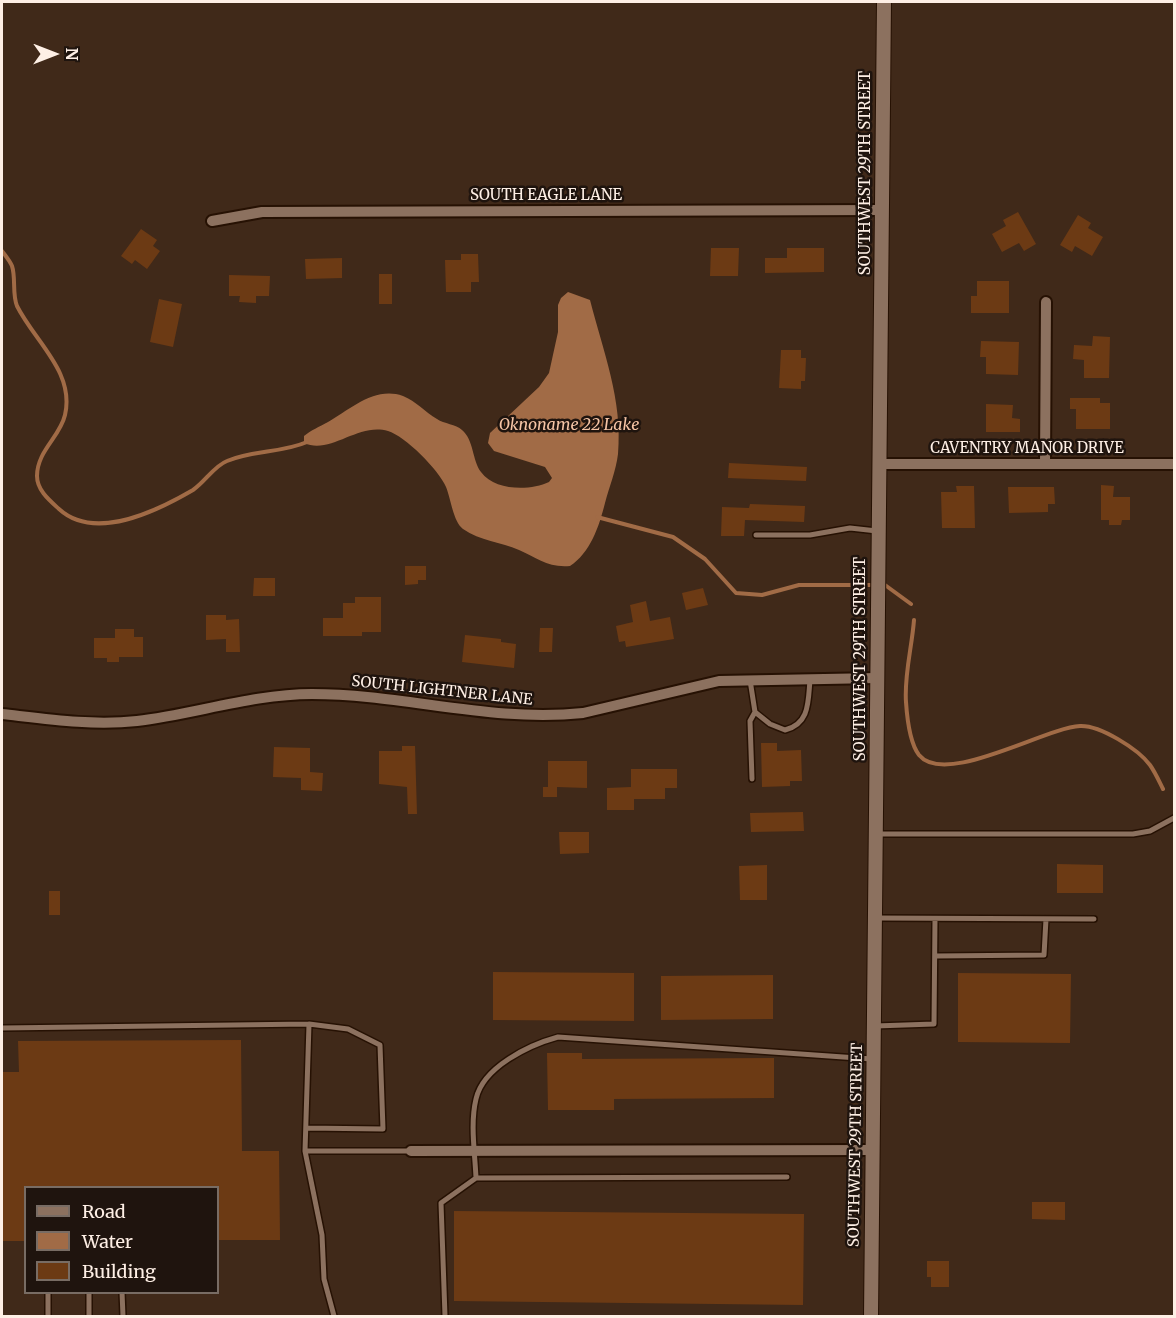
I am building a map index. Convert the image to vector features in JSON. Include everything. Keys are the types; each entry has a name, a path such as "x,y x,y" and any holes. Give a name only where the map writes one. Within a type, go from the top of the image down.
{"street":[{"name":"SOUTHWEST 29TH STREET","path":"871,1317 884,2"},
{"name":"SOUTH EAGLE LANE","path":"212,221 262,212 882,210"},
{"path":"1046,302 1046,464"},
{"name":"CAVENTRY MANOR DRIVE","path":"879,464 1174,464"},
{"name":"SOUTH LIGHTNER LANE","path":"2,714 102,723 120,722 187,713 271,697 314,694 503,714 563,716 700,684 750,679 877,678"},
{"path":"411,1151 872,1150"}],"lane":[{"path":"756,536 810,536 850,528 879,531"},
{"path":"755,712 776,728 785,730 801,723 807,708 810,678"},
{"path":"750,679 755,712 750,721 752,779"},
{"path":"876,834 1133,834 1150,831 1174,819"},
{"path":"876,918 1094,919"},
{"path":"874,1026 934,1024 935,919"},
{"path":"935,956 1044,955 1046,919"},
{"path":"309,1024 305,1151 322,1235 324,1279 334,1317"},
{"path":"2,1028 309,1024 348,1029 380,1045 383,1129 306,1128"},
{"path":"477,1178 476,1097 486,1080 509,1058 522,1050 558,1037 873,1059"},
{"path":"305,1151 411,1151"},
{"path":"445,1317 441,1203 477,1178 787,1177"},
{"path":"48,1294 48,1317"},
{"path":"89,1294 89,1317"},
{"path":"123,1294 123,1317"}],"water":[{"name":"Oknoname 22 Lake","path":"568,292 590,300 611,376 619,434 616,467 597,530 583,554 570,566 543,562 512,547 476,536 463,529 455,515 442,480 412,446 395,434 377,429 324,445 314,446 304,443 304,436 363,401 382,394 392,394 408,398 437,419 462,430 469,439 481,472 495,483 523,488 549,482 552,478 545,467 494,451 488,443 490,433 539,387 549,373 558,332 558,305 561,298"}],"building":[{"path":"1018,212 1036,244 1024,251 1019,243 1002,252 992,234 1006,226 1003,220"},
{"path":"1078,215 1091,223 1088,228 1103,237 1092,256 1075,246 1072,252 1060,245"},
{"path":"141,229 157,240 153,246 160,251 147,269 135,260 132,264 121,256"},
{"path":"711,248 739,248 738,276 710,276"},
{"path":"787,248 824,248 824,272 765,273 765,258 787,258"},
{"path":"461,254 478,254 479,282 471,282 471,292 446,292 445,260 461,260"},
{"path":"342,258 342,278 306,279 305,259"},
{"path":"379,274 392,274 392,304 379,304"},
{"path":"229,275 270,276 269,296 256,296 256,303 239,302 240,296 229,296"},
{"path":"977,281 1009,281 1009,313 971,313 971,296 977,296"},
{"path":"159,299 182,304 173,347 150,342"},
{"path":"1093,336 1110,337 1109,378 1084,378 1084,360 1073,359 1074,345 1092,346"},
{"path":"981,341 1019,342 1018,375 986,374 986,357 980,357"},
{"path":"781,350 801,350 801,358 806,358 805,381 801,381 801,389 779,388"},
{"path":"1070,398 1100,398 1100,403 1110,403 1110,429 1076,429 1076,409 1070,409"},
{"path":"986,404 1013,405 1012,418 1020,419 1020,432 986,432"},
{"path":"729,463 807,467 806,481 728,478"},
{"path":"1101,485 1114,486 1113,497 1130,497 1130,520 1122,520 1121,525 1109,525 1109,520 1101,520"},
{"path":"956,486 974,486 975,528 942,528 941,492 957,492"},
{"path":"1008,487 1054,487 1055,504 1048,504 1048,512 1009,513"},
{"path":"750,504 805,506 804,522 745,520 744,536 721,536 722,507 749,508"},
{"path":"405,566 426,566 426,580 418,580 418,584 405,585"},
{"path":"254,578 275,578 275,596 253,596"},
{"path":"703,588 708,605 686,610 682,593"},
{"path":"355,597 381,597 381,632 362,632 362,636 323,636 323,618 343,618 343,603 355,603"},
{"path":"646,601 650,621 670,617 674,639 626,647 625,641 619,642 616,626 633,622 630,605"},
{"path":"206,615 226,615 226,620 239,619 240,652 226,652 226,639 206,640"},
{"path":"540,628 553,628 552,652 539,652"},
{"path":"115,629 134,629 134,637 143,637 143,657 119,657 119,662 107,662 107,658 94,658 94,638 115,638"},
{"path":"465,635 501,639 501,642 516,644 514,668 462,662"},
{"path":"761,743 777,743 777,751 801,750 802,781 790,781 790,786 762,787"},
{"path":"402,746 415,746 417,814 408,814 407,787 379,784 379,751 402,751"},
{"path":"274,747 310,748 310,772 323,773 322,791 301,790 301,778 273,777"},
{"path":"548,761 587,761 587,788 557,787 557,797 543,797 543,787 548,787"},
{"path":"631,769 677,769 677,788 665,788 665,799 634,799 634,810 607,810 607,788 631,787"},
{"path":"803,812 804,831 751,832 750,813"},
{"path":"559,832 589,832 589,853 560,854"},
{"path":"1057,864 1103,865 1103,893 1057,893"},
{"path":"767,865 767,900 740,900 739,866"},
{"path":"49,891 60,891 60,915 49,915"},
{"path":"493,972 634,973 634,1021 493,1020"},
{"path":"958,973 1071,974 1070,1043 958,1042"},
{"path":"773,975 773,1019 661,1020 661,976"},
{"path":"241,1040 242,1151 279,1151 280,1240 219,1240 219,1186 24,1186 24,1241 2,1241 2,1072 19,1072 18,1041"},
{"path":"547,1053 582,1053 582,1059 774,1058 774,1098 614,1099 614,1110 548,1110"},
{"path":"1032,1202 1065,1202 1065,1220 1032,1219"},
{"path":"454,1211 804,1214 803,1305 454,1301"},
{"path":"927,1261 949,1261 949,1287 931,1287 931,1277 927,1277"}],"waterway":[{"path":"2,251 12,266 17,306 59,371 67,399 62,423 38,467 39,486 59,509 74,519 90,523 126,520 162,506 193,490 227,461 307,442"},
{"path":"597,517 673,537 705,559 736,593 762,595 799,585 870,585"},
{"path":"885,585 911,604"},
{"path":"914,620 907,671 906,702 911,736 919,755 932,763 950,764 996,753 1064,729 1088,727 1098,729 1118,739 1137,752 1150,765 1163,789"}]}
